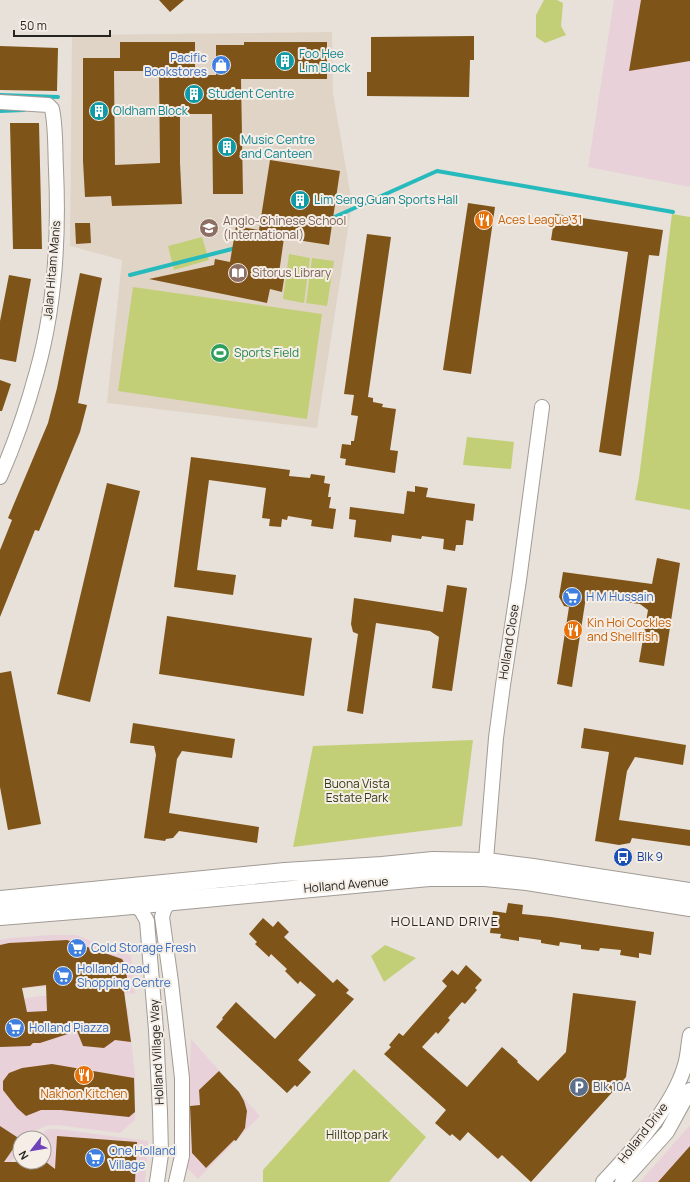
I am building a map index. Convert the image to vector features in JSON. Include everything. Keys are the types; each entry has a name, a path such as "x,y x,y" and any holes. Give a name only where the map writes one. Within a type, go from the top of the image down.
{"street":[{"name":"Jalan Hitam Manis","path":"0,102 48,105 52,109 56,183 56,248 47,326 37,371 15,443 0,477"},
{"name":"Holland Close","path":"486,869 496,738 542,408"},
{"name":"Holland Avenue","path":"0,900 285,872 382,866 433,861 486,869"},
{"name":"Holland Avenue","path":"0,916 169,902 429,877 486,869 533,868 575,881 690,907"},
{"name":"Holland Avenue","path":"575,881 690,892"},
{"name":"Holland Village Way","path":"169,902 162,917 182,1078 182,1156 176,1182"},
{"name":"Holland Village Way","path":"132,905 141,910 147,922 156,1030 160,1112 161,1154 157,1182"},
{"name":"Holland Drive","path":"603,1182 661,1114 671,1097 685,1065 690,1035"},
{"name":"Holland Drive","path":"622,1182 667,1132 690,1090"}],"shaded area":[{"path":"614,0 690,0 690,187 588,167"},
{"name":"Anglo-Chinese School (International)","path":"332,32 333,93 352,203 317,428 107,403 122,260 70,246 72,35"},
{"name":"Holland Road Shopping Centre","path":"49,935 76,935 131,956 135,994 77,987 36,987 0,992 0,940"},
{"path":"79,995 122,1001 128,1009 135,1076 135,1120 120,1133 57,1125 46,1126 37,1130 12,1130 12,1160 0,1177 0,1002 40,996"},
{"path":"191,1039 260,1116 198,1179 186,1167"},
{"path":"690,1125 690,1182 640,1182"},
{"name":"One Holland Village","path":"58,1129 148,1141 145,1182 0,1182 12,1166 12,1170 52,1170 52,1130 47,1130"}],"green space":[{"path":"544,0 557,0 563,3 561,26 566,35 545,43 536,37 536,15"},
{"path":"672,214 690,217 690,510 635,500"},
{"path":"202,237 209,260 174,270 168,246"},
{"path":"289,254 310,258 304,303 283,299"},
{"path":"312,258 334,261 327,306 306,303"},
{"name":"Sports Field","path":"133,287 322,314 307,419 118,391"},
{"path":"467,437 514,442 511,469 463,465"},
{"name":"Buona Vista Estate Park","path":"473,740 462,826 293,847 313,746"},
{"path":"385,945 416,958 384,982 371,956"},
{"name":"Hilltop park","path":"354,1069 426,1137 389,1182 263,1182 263,1170"}],"building":[{"path":"159,0 184,0 170,12"},
{"path":"641,0 690,0 690,61 629,71"},
{"path":"474,36 474,60 470,60 469,97 367,96 367,72 371,72 371,37"},
{"path":"120,42 195,42 195,75 216,75 216,45 244,45 244,42 327,42 327,79 241,79 243,194 213,194 212,114 180,114 182,204 112,206 111,196 85,197 83,161 83,58 120,58","holes":["114,71 159,71 160,163 115,165"]},
{"path":"0,46 58,48 57,91 0,90"},
{"path":"10,123 39,123 42,249 13,249"},
{"path":"270,160 340,171 329,245 284,238 279,273 285,273 282,292 270,289 267,303 149,279 214,265 215,259 230,262 236,226 259,230"},
{"path":"468,203 495,207 471,374 443,370"},
{"path":"555,214 663,230 659,256 649,255 621,456 599,452 628,252 551,240"},
{"path":"75,223 90,223 91,243 76,244"},
{"path":"367,234 391,237 368,397 373,398 373,402 383,404 382,407 396,409 390,450 398,451 395,473 345,465 346,459 340,458 342,444 351,445 351,441 354,441 358,416 351,415 354,395 344,394"},
{"path":"80,273 102,278 78,403 87,405 80,432 39,531 35,530 0,617 0,550 12,520 8,518 48,423 57,388"},
{"path":"9,275 31,279 16,362 0,359 0,321"},
{"path":"0,380 11,384 2,411 0,411"},
{"path":"191,457 290,470 289,476 310,478 311,474 325,476 324,483 330,484 328,497 331,497 329,508 336,509 333,529 311,526 312,520 288,516 287,520 282,519 281,527 269,526 270,519 262,518 266,488 209,480 197,570 236,575 233,595 174,587"},
{"path":"107,483 140,491 90,702 57,694"},
{"path":"415,486 428,488 426,497 475,504 473,521 466,520 463,545 456,545 455,551 443,549 444,539 422,536 421,539 392,535 391,542 354,537 356,520 349,519 350,507 404,514 407,491 415,492"},
{"path":"657,558 680,563 664,666 639,662 648,610 640,604 586,597 572,687 557,684 569,607 564,606 559,597 563,572 652,584"},
{"path":"447,585 467,588 452,691 432,688 439,637 430,631 376,623 363,714 347,711 358,634 353,632 351,624 354,598 443,612"},
{"path":"167,616 312,638 304,696 159,674"},
{"path":"11,671 41,824 8,830 0,787 0,673"},
{"path":"133,723 235,739 232,758 182,751 177,759 169,813 259,827 257,843 179,831 173,838 166,839 165,841 144,838 156,755 154,746 130,743"},
{"path":"584,728 686,745 683,765 635,757 627,771 619,820 690,830 690,846 632,838 630,843 619,845 595,841 609,752 581,748"},
{"path":"508,903 523,905 522,914 654,932 651,955 639,953 639,958 620,955 621,950 600,948 599,951 581,949 581,945 560,942 559,946 541,943 541,940 519,937 519,941 500,938 501,934 490,933 493,911 506,913"},
{"path":"263,918 273,927 278,921 289,932 284,937 333,983 337,979 349,990 346,993 354,999 298,1060 311,1072 297,1087 295,1085 287,1093 216,1027 236,1002 275,1039 316,995 300,981 298,984 285,971 287,969 271,954 269,957 255,944 257,942 249,934"},
{"path":"67,940 122,959 126,966 128,992 124,991 131,1042 115,1040 104,1048 83,1046 77,1031 40,1043 33,1043 30,1046 0,1047 0,945 9,943","holes":["46,985 47,1011 27,1012 22,988"]},
{"path":"466,965 482,980 475,988 477,990 465,1004 462,1002 448,1018 450,1020 438,1034 436,1032 422,1047 467,1087 502,1047 538,1081 566,1052 573,993 636,1001 626,1077 531,1182 502,1155 498,1159 468,1132 460,1141 452,1134 450,1136 435,1123 446,1110 384,1054 391,1047 389,1045 399,1033 403,1036 447,986 442,981 452,970 458,975"},
{"path":"52,1064 134,1078 135,1112 129,1117 61,1110 41,1110 26,1116 17,1108 3,1090 3,1081 9,1073 22,1068"},
{"path":"219,1071 239,1092 244,1101 247,1111 245,1128 236,1141 234,1140 206,1168 192,1153 190,1106 200,1105 199,1090"},
{"name":"One Holland Village","path":"0,1126 12,1134 12,1150 4,1162 12,1162 12,1170 52,1170 52,1167 55,1169 57,1136 137,1142 135,1182 0,1182"},
{"path":"690,1146 690,1182 658,1182"}],"waterway":[{"path":"0,95 58,97"},
{"path":"0,111 24,110"},
{"path":"330,219 437,171 673,212"},
{"path":"130,275 236,248"}],"place":[{"name":"Foo Hee Lim Block","path":"285,61"},
{"name":"Pacific Bookstores","path":"221,65"},
{"name":"Student Centre","path":"194,94"},
{"name":"Oldham Block","path":"99,111"},
{"name":"Music Centre and Canteen","path":"227,147"},
{"name":"Lim Seng Guan Sports Hall","path":"300,200"},
{"name":"Aces League 31","path":"484,220"},
{"name":"Anglo-Chinese School (International)","path":"209,228"},
{"name":"Sitorus Library","path":"238,273"},
{"name":"Sports Field","path":"220,353"},
{"name":"H M Hussain","path":"572,597"},
{"name":"Kin Hoi Cockles and Shellfish","path":"573,630"},
{"name":"Blk 9","path":"623,857"},
{"name":"Cold Storage Fresh","path":"77,948"},
{"name":"Holland Road Shopping Centre","path":"63,976"},
{"name":"Holland Piazza","path":"15,1028"},
{"name":"Nakhon Kitchen","path":"84,1075"},
{"name":"Blk 10A","path":"579,1087"},
{"name":"One Holland Village","path":"95,1158"}],"district":[{"name":"HOLLAND DRIVE","path":"445,921"}]}
